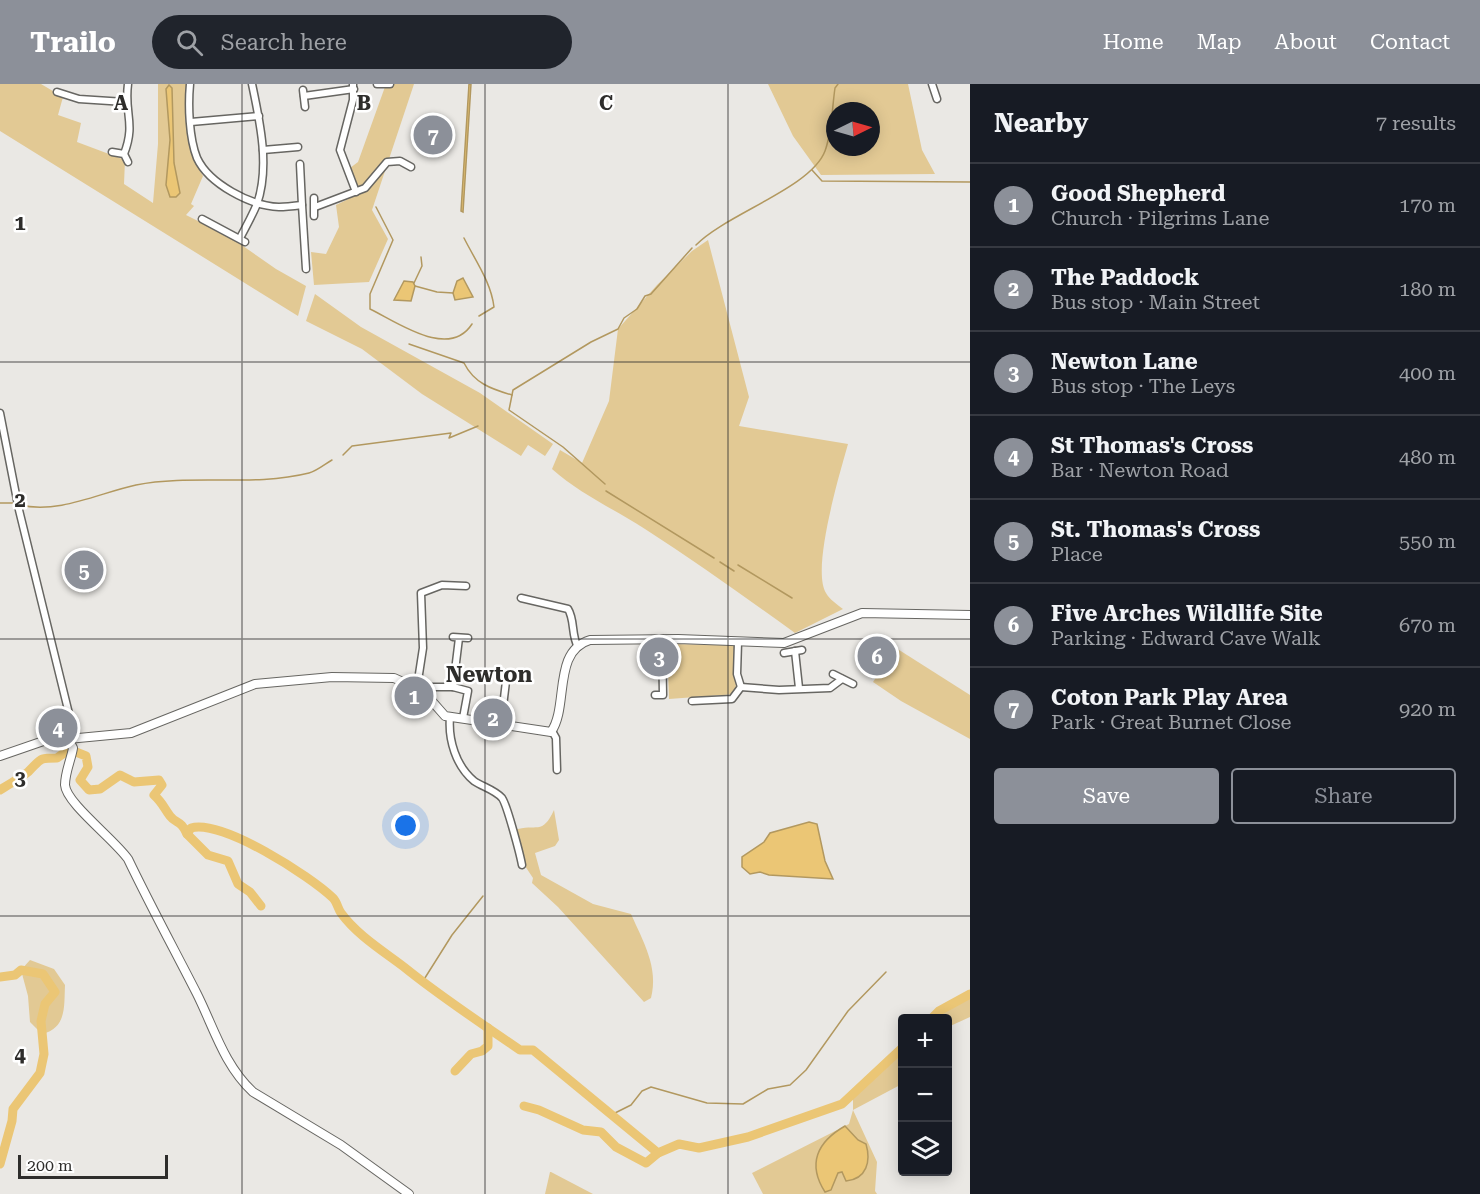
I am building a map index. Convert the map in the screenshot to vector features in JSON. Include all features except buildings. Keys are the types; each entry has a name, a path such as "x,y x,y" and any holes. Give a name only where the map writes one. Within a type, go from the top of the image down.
{"street":[{"path":"128,84 125,102 132,126 124,154 128,162"},
{"path":"190,84 191,122 195,150 204,168 229,188 257,203 278,207 302,205"},
{"path":"202,219 240,238 257,203 263,150 252,84"},
{"path":"932,84 937,99"},
{"path":"305,107 303,93 354,87 340,150 356,192"},
{"path":"62,91 79,99 125,102"},
{"path":"191,122 259,116"},
{"path":"263,150 298,147"},
{"path":"112,152 124,154"},
{"path":"315,207 365,189 387,162 400,161 411,167"},
{"path":"300,164 306,269"},
{"path":"314,198 315,216"},
{"path":"0,413 17,501 74,730 68,739"},
{"path":"417,687 423,648 421,592 442,585 466,586"},
{"path":"521,598 568,609 574,639 578,646"},
{"path":"551,731 568,663 578,646 597,638 784,643 801,639 848,617 885,613 970,615"},
{"path":"453,687 456,638 468,638"},
{"path":"656,695 663,695 662,639"},
{"path":"738,642 737,674 741,687"},
{"path":"784,653 802,650"},
{"path":"795,651 799,688"},
{"path":"501,723 507,673"},
{"path":"833,674 853,684"},
{"path":"0,756 58,736 68,739 131,733 255,684 374,676 394,678 417,687 453,687 468,691 463,718"},
{"path":"741,687 779,690 832,688 842,679"},
{"path":"417,687 440,712 450,717 551,731 556,738 557,770"},
{"path":"692,701 732,699 741,687"},
{"path":"450,717 450,737 461,765 476,782 499,796 506,805 522,865"},
{"path":"68,739 73,748 65,784 68,797 117,844 128,859 198,997 225,1056 241,1081 253,1092 341,1145 409,1194"}],"shaded area":[{"path":"0,84 41,84 63,97 58,115 81,123 77,142 125,160 124,184 153,203 158,144 158,84 187,84 185,108 187,132 193,154 203,176 191,204 194,206 186,215 230,237 276,269 306,286 298,316 0,131"},
{"path":"386,84 414,84 372,210 388,239 369,282 314,285 311,252 326,254 339,227 336,205 367,190 367,185 357,186 350,168 358,162"},
{"path":"469,84 471,84 463,212 461,211"},
{"path":"768,84 908,84 922,150 935,174 821,175 793,136"},
{"path":"169,85 172,88 174,163 180,193 176,197 170,197 166,185 170,140 166,89"},
{"path":"708,240 749,397 739,426 848,444 828,520 822,564 822,581 826,593 843,609 795,633 683,554 586,494 552,469 560,450 582,463 609,401 618,329 657,285 692,251"},
{"path":"463,278 473,297 455,300 453,293 457,281"},
{"path":"404,281 413,282 415,286 411,301 394,300"},
{"path":"315,294 361,327 480,393 553,444 545,456 528,445 521,456 422,394 362,349 306,321"},
{"path":"667,644 735,645 736,694 669,699"},
{"path":"896,648 970,695 970,739 901,701 873,682"},
{"path":"554,810 559,840 555,846 535,853 541,875 593,904 631,914 645,945 653,976 651,998 644,1002 558,907 532,883 533,878 525,866 514,830 542,826"},
{"path":"809,822 817,824 825,861 833,879 769,875 760,872 750,874 742,867 742,857 764,842 770,833"},
{"path":"30,960 54,969 65,985 63,1015 56,1027 42,1034 30,1022 28,996 21,970"},
{"path":"970,994 970,1017 952,1025 952,1014 936,1014"},
{"path":"898,1052 898,1086 853,1110 853,1091"},
{"path":"853,1110 877,1162 875,1191 877,1194 763,1194 752,1173 849,1124"},
{"path":"845,1126 858,1140 866,1144 868,1157 866,1168 859,1177 853,1180 846,1181 842,1172 838,1173 831,1190 825,1192 817,1172 818,1154 828,1139"},
{"path":"551,1172 593,1194 545,1194"}],"waterway":[{"path":"696,245 727,222 786,189 817,164 827,144 835,88 838,84"},
{"path":"812,170 822,181 970,182"},
{"path":"376,207 393,240 370,294 370,309 408,329 437,339 450,339 462,334 472,324"},
{"path":"464,238 486,280 494,307 479,316"},
{"path":"605,484 563,447 509,410 513,390 591,342 618,329 624,318 637,309 645,296 651,294 692,248"},
{"path":"414,283 422,266 421,257"},
{"path":"415,286 437,292 453,293"},
{"path":"409,344 464,363 478,380 512,395"},
{"path":"343,455 352,446 451,433 449,438 478,426"},
{"path":"20,505 35,507 64,505 136,485 158,482 288,477 312,472 332,460"},
{"path":"606,491 714,558"},
{"path":"0,503 15,503"},
{"path":"720,562 734,571"},
{"path":"738,565 792,598"},
{"path":"0,790 27,773 41,760 57,758 67,751"},
{"path":"76,752 86,756 88,767 80,780 89,790 100,789 120,775 134,782 159,780 162,785 154,795 172,818 183,826 187,834 191,828 223,832 265,851 322,888 336,901 347,921 371,942 520,1050 533,1050 658,1153 679,1144 699,1148 748,1137 842,1104 898,1052"},
{"path":"187,834 208,855 228,861 238,884 250,892 261,906"},
{"path":"423,981 452,935 483,896"},
{"path":"0,977 15,975 21,970 43,974 55,992 45,1004 41,1021 44,1054 40,1073 13,1109 0,1164"},
{"path":"611,1115 631,1105 642,1091 651,1087 707,1103 743,1104 768,1089 790,1085 806,1070 848,1011 886,972"},
{"path":"936,1014 970,994"},
{"path":"455,1071 471,1054 482,1051 488,1046 488,1028"},
{"path":"524,1106 539,1110 583,1130 601,1132 616,1147 646,1163 658,1153"}],"place":[{"name":"Coton Park Play Area","path":"433,135"},
{"name":"St. Thomas's Cross","path":"84,570"},
{"name":"Five Arches Wildlife Site","path":"877,656"},
{"name":"Newton Lane","path":"659,657"},
{"name":"Good Shepherd","path":"414,696"},
{"name":"The Paddock","path":"493,718"},
{"name":"St Thomas's Cross","path":"58,728"}],"district":[{"name":"Newton","path":"489,674"}]}
